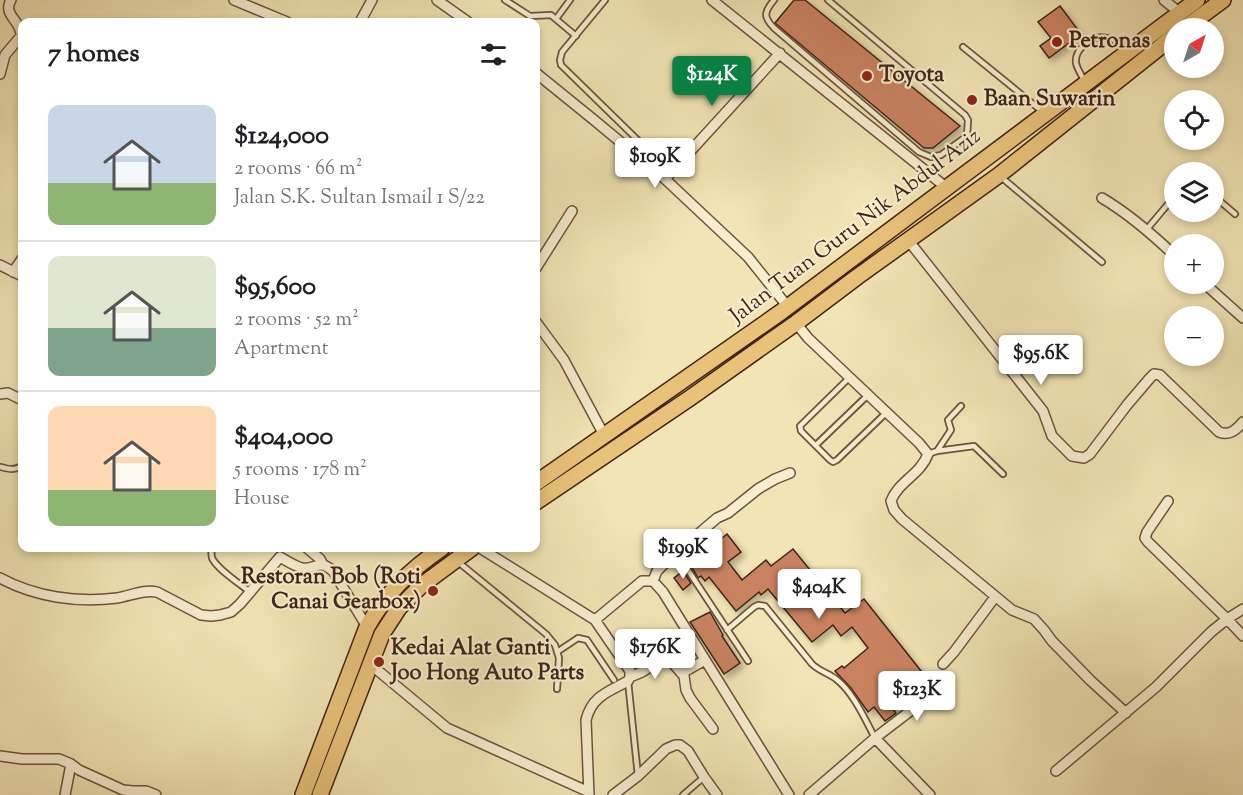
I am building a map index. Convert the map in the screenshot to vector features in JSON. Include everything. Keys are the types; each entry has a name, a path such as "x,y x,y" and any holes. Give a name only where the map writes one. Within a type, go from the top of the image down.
{"main road":[{"name":"Jalan Tuan Guru Nik Abdul Aziz","path":"540,480 788,307 1197,0"},
{"path":"1199,18 1223,0"},
{"name":"Jalan Tuan Guru Nik Abdul Aziz","path":"540,499 690,398 995,179 1164,44"},
{"path":"975,167 995,179"},
{"path":"678,384 678,393 690,398"},
{"path":"303,795 367,627 391,592 409,573 437,552"},
{"path":"320,795 382,634 399,608 422,585 466,552"}],"street":[{"path":"11,0 8,4 9,13 18,24"},
{"path":"234,0 277,18"},
{"path":"362,18 372,0"},
{"path":"437,0 462,18"},
{"path":"713,0 947,188"},
{"path":"1164,0 1180,13"},
{"path":"0,74 5,55 18,40"},
{"path":"665,179 780,53"},
{"path":"540,76 665,179 747,257 788,307"},
{"path":"1102,198 1147,229 1164,245"},
{"path":"540,262 572,211"},
{"path":"908,240 1043,411 1052,436 1072,456 1084,458 1090,454 1154,374 1160,375 1219,432 1224,434 1233,432 1243,422"},
{"path":"12,272 18,264"},
{"path":"0,265 18,274"},
{"path":"1216,294 1243,318"},
{"path":"796,323 849,378 932,453 893,494 891,501 894,510 995,597 1012,610 1034,620 1052,642 1126,713"},
{"path":"540,327 564,360 604,435"},
{"path":"0,394 8,393 18,398"},
{"path":"653,581 657,571 676,552 717,518 728,513 758,489 790,473"},
{"path":"1168,501 1145,537 1243,636"},
{"path":"312,552 323,565"},
{"path":"486,552 595,620 630,671 629,679"},
{"path":"0,578 50,597 70,599 115,598 132,596 149,590 201,615 211,616 231,612 280,557 303,568 326,565 333,572 367,627"},
{"path":"595,620 642,581 653,581 663,592 789,795"},
{"path":"942,664 954,652 995,597"},
{"path":"1056,771 1156,687 1211,632 1243,609"},
{"path":"370,664 447,728 589,793 586,720 589,708 596,699 664,659 675,663 684,676 687,693 713,729"},
{"path":"682,673 705,660"},
{"path":"809,795 875,738 943,686"},
{"path":"875,738 930,795"},
{"path":"612,795 638,776 666,749 675,745 680,745 688,751 717,795"},
{"path":"0,756 22,759 59,759 123,790 146,791 156,795"},
{"path":"65,795 71,764"}],"lane":[{"path":"505,0 530,16 549,14 576,36"},
{"path":"556,19 570,0"},
{"path":"605,0 560,56 561,64 651,153 665,179"},
{"path":"774,0 768,7 767,21 920,152 931,157 941,155 967,136 968,120 965,115 828,0"},
{"path":"1085,83 1077,63 1077,53 1084,44 1095,37 1105,36 1131,49"},
{"path":"963,47 1045,114"},
{"path":"853,112 861,102"},
{"path":"995,179 1102,262"},
{"path":"1224,205 1235,214"},
{"path":"1147,229 1164,209"},
{"path":"849,378 800,426 801,430 830,460 835,462 887,412"},
{"path":"816,446 868,395"},
{"path":"932,453 951,430 948,420 961,406"},
{"path":"932,453 974,446 1003,474"},
{"path":"1,467 18,468"},
{"path":"211,552 217,565 250,592"},
{"path":"676,552 748,661"},
{"path":"455,560 546,634 555,645 559,658 557,688"},
{"path":"728,630 758,604 765,606 812,664 837,680 846,689 875,738"},
{"path":"557,652 578,638 587,640 614,680"},
{"path":"629,679 638,776"},
{"path":"683,795 704,777"}],"building":[{"name":"Toyota","path":"794,0 805,0 960,126 933,148 924,148 775,23"},
{"name":"Petronas","path":"1060,6 1081,34 1049,58 1040,46 1051,38 1038,22"},
{"path":"727,534 741,552 728,562 742,580 766,560 771,566 793,549 845,613 864,599 929,681 914,693 909,687 903,691 898,684 883,697 896,713 885,721 874,707 868,712 851,688 835,671 842,666 844,668 868,648 852,627 841,636 833,625 812,642 768,589 761,595 759,592 736,611 709,577 705,581 701,576 698,578 691,563"},
{"path":"683,571 691,583 683,590 674,578"},
{"path":"710,612 722,636 740,663 724,674 690,622"}],"place":[{"name":"Petronas","path":"1057,42"},
{"name":"Toyota","path":"867,76"},
{"name":"Baan Suwarin","path":"972,100"},
{"name":"Restoran Bob (Roti Canai Gearbox)","path":"433,591"},
{"name":"Kedai Alat Ganti Joo Hong Auto Parts","path":"379,662"}]}
